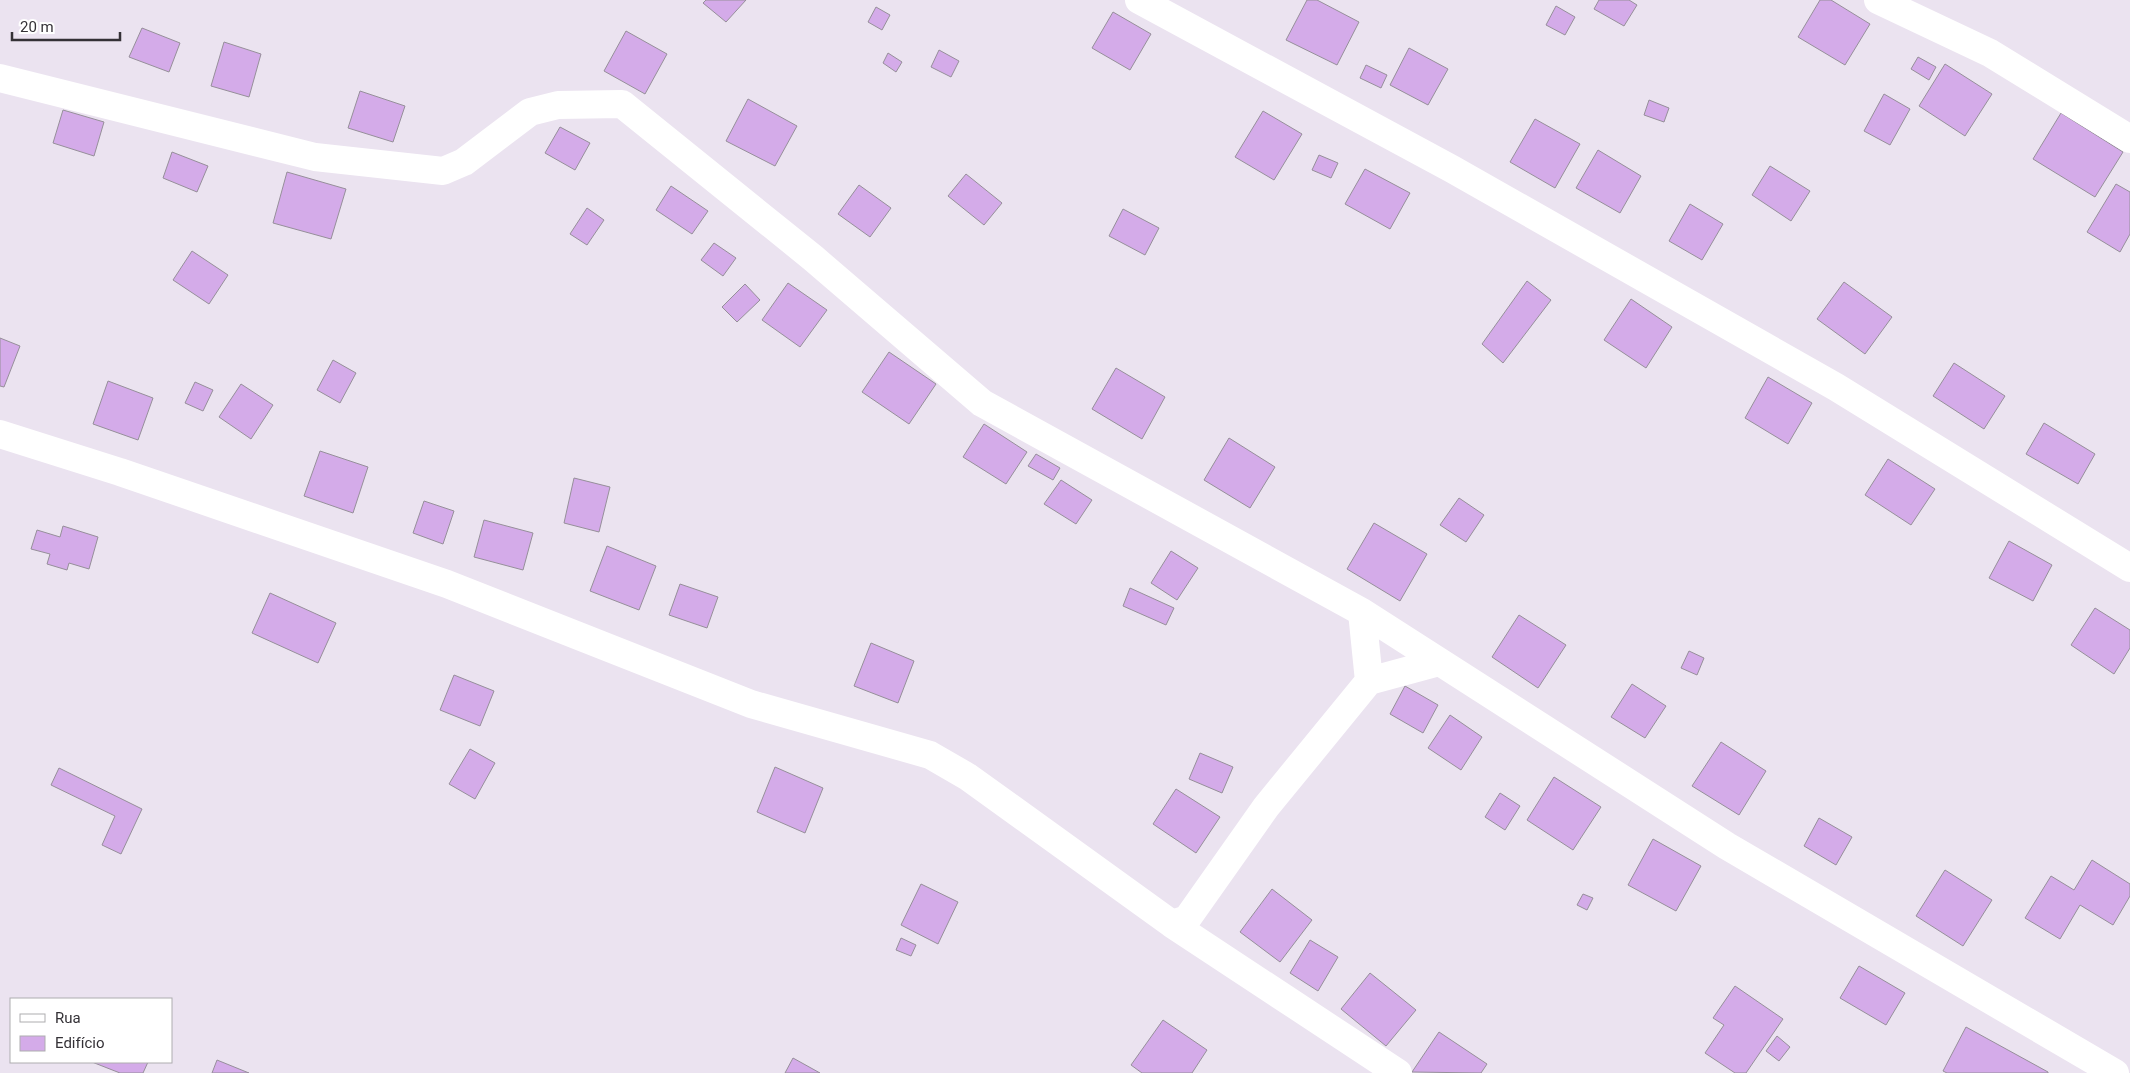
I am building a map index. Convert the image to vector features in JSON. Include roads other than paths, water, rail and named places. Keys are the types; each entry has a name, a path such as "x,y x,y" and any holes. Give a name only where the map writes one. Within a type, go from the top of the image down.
{"street":[{"path":"1139,0 1452,169 1827,382 2130,568"},
{"path":"1878,0 1990,53 2130,139"},
{"path":"0,78 315,157 443,171 464,162 530,112 558,105 622,104 813,258 982,403 1362,612 1727,846 2115,1073"},
{"path":"0,434 130,476 446,584 751,704 930,755 968,777 1172,924 1398,1073"},
{"path":"1362,612 1369,681"},
{"path":"1172,924 1187,919 1266,806 1369,681 1439,662"}]}
